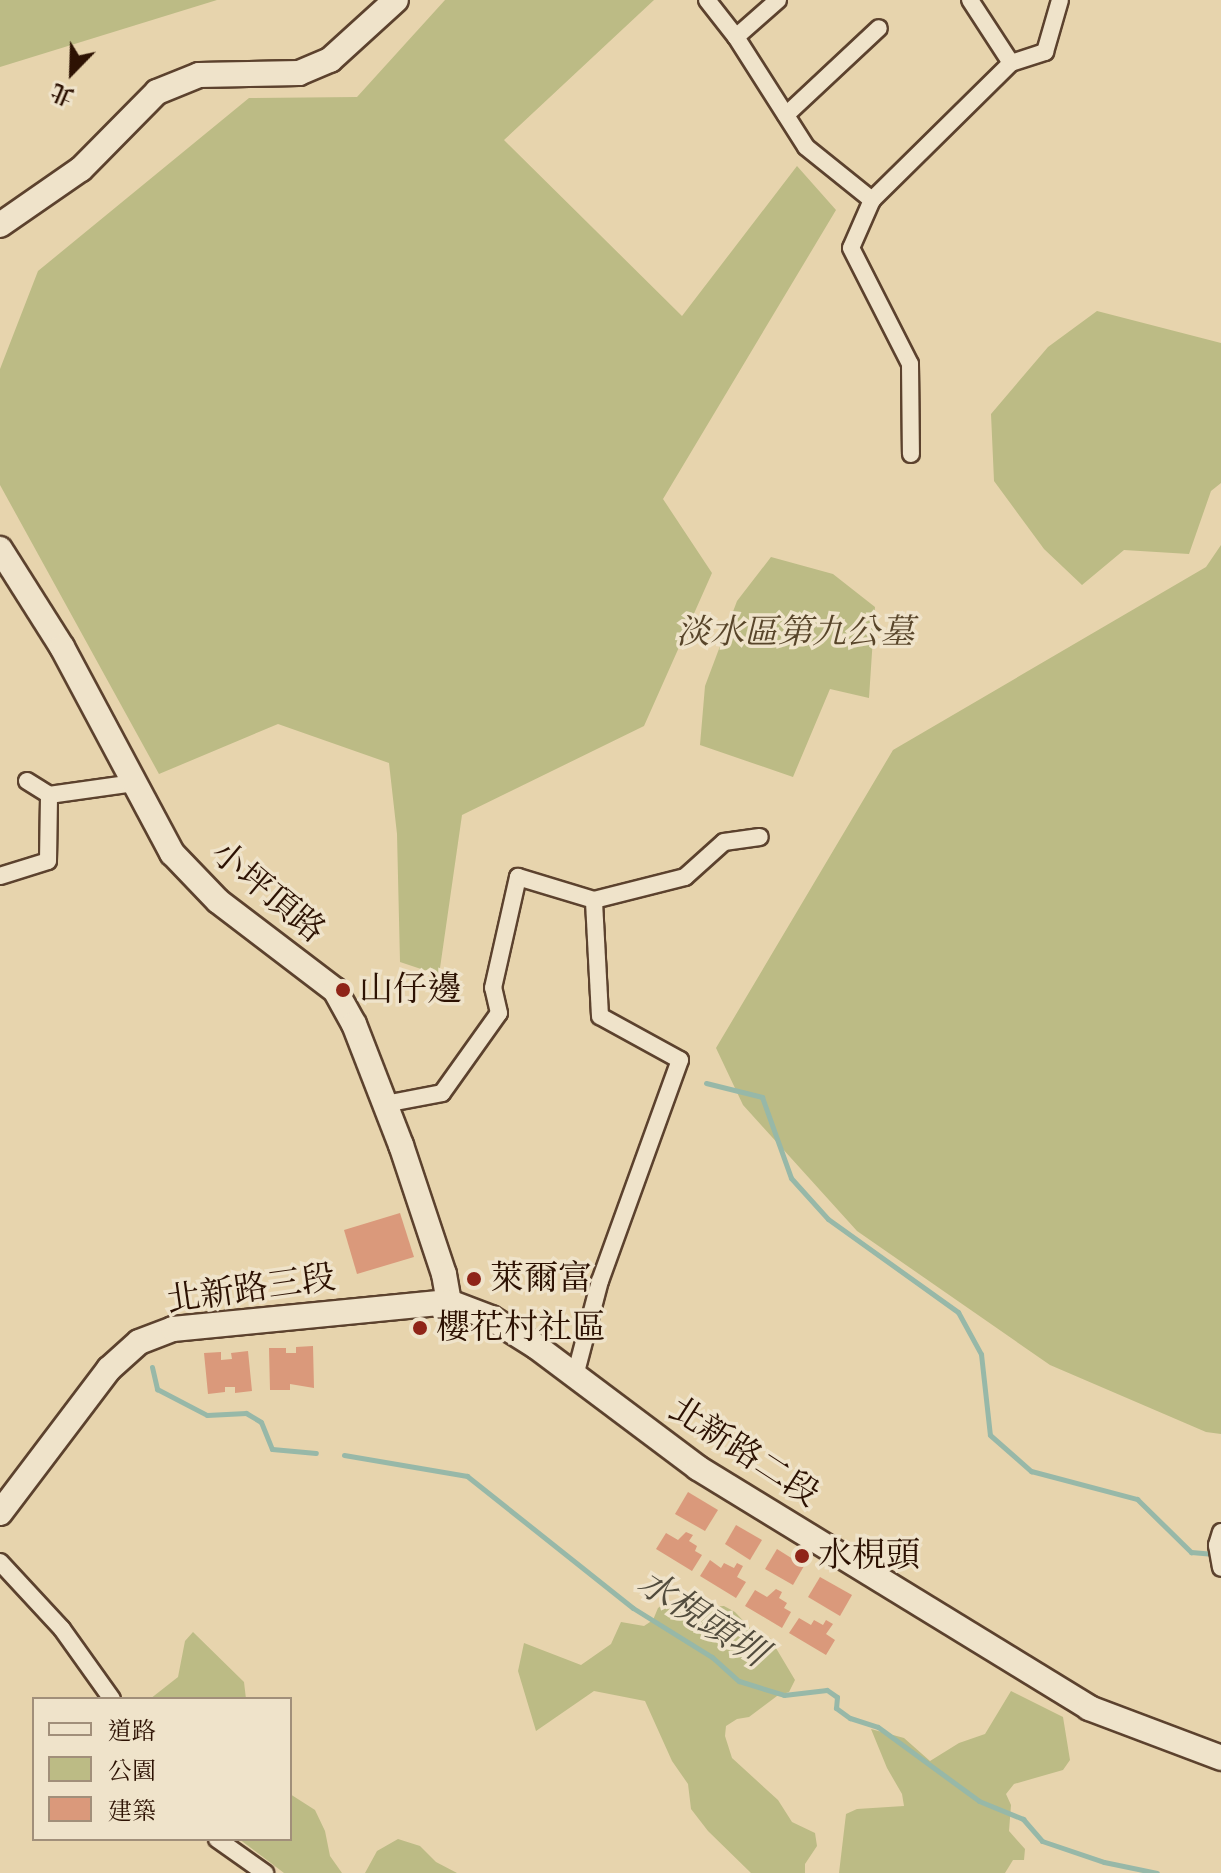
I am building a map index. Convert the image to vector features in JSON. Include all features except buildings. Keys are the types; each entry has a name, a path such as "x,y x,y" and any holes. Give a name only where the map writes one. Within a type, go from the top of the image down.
{"main road":[{"path":"0,225 81,169 157,92 199,75 299,73 330,60 396,0"},
{"name":"小坪頂路","path":"0,549 62,647 172,853 191,876 335,990 354,1024 385,1104 444,1274 449,1302"},
{"name":"北新路二段","path":"449,1302 491,1318 698,1468 1089,1708 1221,1758"},
{"name":"北新路三段","path":"0,1513 109,1369 139,1342 173,1329 449,1302"}],"street":[{"path":"707,0 736,37 806,147 872,200"},
{"path":"736,37 778,0"},
{"path":"970,0 1011,63"},
{"path":"911,454 910,364 851,248 872,200 1011,63 1045,52 1060,0"},
{"path":"786,115 879,28"},
{"path":"27,781 49,795 134,783"},
{"path":"0,876 48,861 49,795"},
{"path":"385,1104 442,1093 499,1013 493,988 518,877 594,900 685,877 724,842 760,837"},
{"path":"575,1376 600,1281 680,1060 600,1016 594,900"},
{"path":"1219,1538 1220,1566"},
{"path":"0,1562 62,1629 111,1697"},
{"path":"220,1841 265,1873"}],"green space":[{"path":"0,0 217,0 0,67"},
{"path":"445,0 654,0 504,140 682,316 797,166 836,210 663,499 712,573 644,726 462,815 439,975 400,962 397,834 389,763 278,724 159,774 0,485 0,369 38,271 249,98 357,97"},
{"path":"1097,311 1221,343 1221,483 1211,491 1189,554 1124,550 1082,585 1044,549 994,481 991,414 1048,347"},
{"path":"1221,545 1221,1434 1206,1432 1050,1365 857,1231 743,1105 716,1048 893,750 1206,567"},
{"name":"淡水區第九公墓","path":"771,557 833,574 875,607 869,698 830,689 793,777 700,745 705,686 737,601"},
{"path":"667,1602 689,1608 724,1606 735,1612 750,1628 770,1638 795,1680 789,1692 777,1696 749,1717 737,1719 726,1726 725,1736 732,1758 778,1800 792,1822 815,1833 817,1846 805,1864 805,1873 751,1873 708,1831 691,1809 688,1784 672,1761 645,1701 594,1691 536,1731 518,1671 524,1643 581,1665 611,1644 621,1622 644,1626"},
{"path":"193,1632 244,1682 246,1697 153,1697 178,1677 185,1641"},
{"path":"1011,1691 1063,1717 1070,1760 1063,1770 1014,1784 1006,1794 1011,1805 1009,1831 1025,1849 1024,1860 1013,1860 1005,1873 839,1873 846,1814 857,1809 904,1806 902,1794 871,1729 904,1738 930,1761 959,1743 985,1734"},
{"path":"292,1795 315,1810 325,1831 330,1856 342,1873 284,1873 242,1841 292,1841"},
{"path":"398,1839 420,1846 436,1862 457,1873 365,1873 377,1851"}],"waterway":[{"path":"706,1083 762,1097 791,1178 828,1219 958,1312 981,1354 990,1435 1031,1471 1137,1499 1191,1552 1214,1554"},
{"name":"水梘頭圳","path":"152,1367 157,1389 207,1415 246,1413 261,1422 272,1449 316,1453"},
{"name":"水梘頭圳","path":"344,1455 467,1476 633,1608 712,1657 739,1681 784,1695 827,1690 837,1697 836,1708 850,1718 878,1727 979,1801 1023,1819 1042,1841 1104,1862 1157,1873"}],"place":[{"name":"山仔邊","path":"343,990"},
{"name":"萊爾富","path":"474,1279"},
{"name":"櫻花村社區","path":"420,1328"},
{"name":"水梘頭","path":"802,1556"}]}
